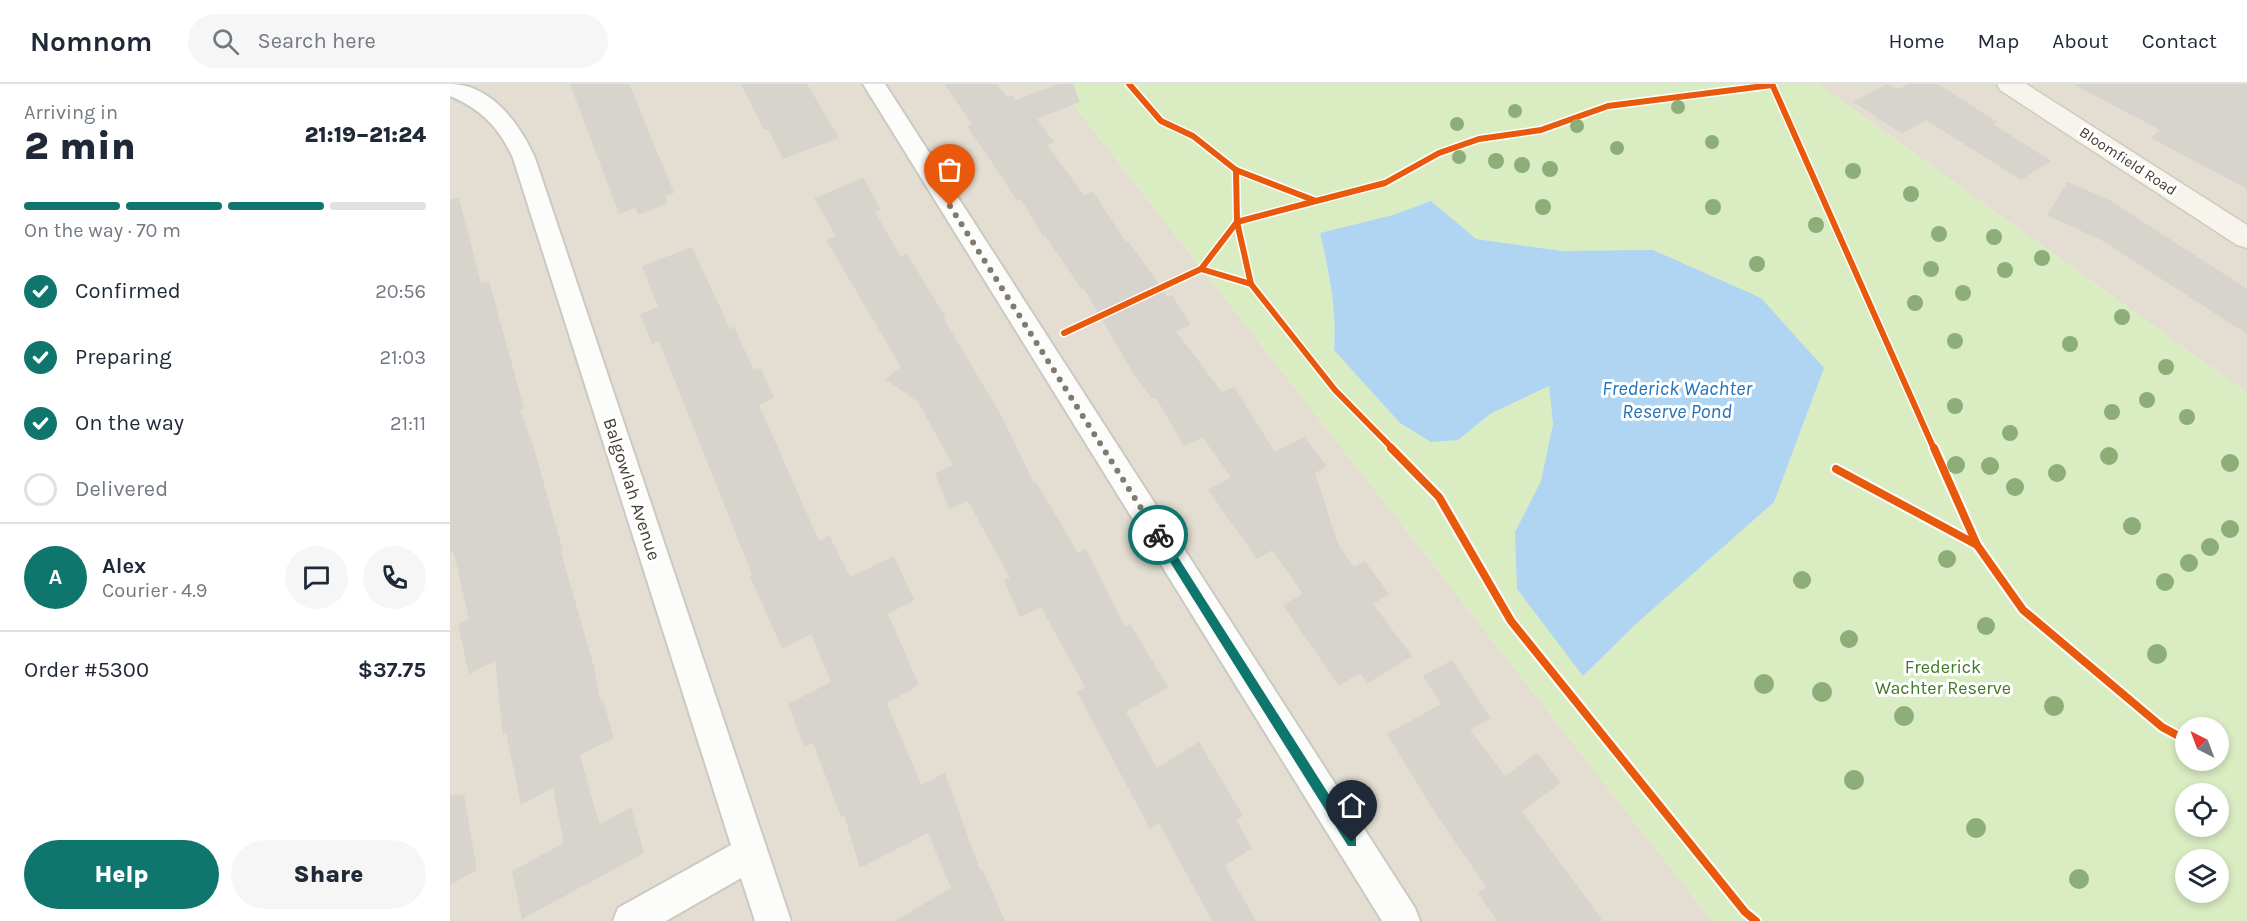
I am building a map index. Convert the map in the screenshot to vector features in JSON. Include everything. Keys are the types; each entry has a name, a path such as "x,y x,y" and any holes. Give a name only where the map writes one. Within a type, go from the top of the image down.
{"street":[{"path":"874,84 1402,921"},
{"name":"Bloomfield Road","path":"2009,84 2247,238"},
{"name":"Balgowlah Avenue","path":"450,88 474,98 505,120 516,137 773,921"},
{"path":"631,921 751,853"}],"shaded area":[{"path":"450,84 1057,84 1712,921 450,921"},
{"path":"1818,84 2247,84 2247,393"}],"green space":[{"name":"Frederick Wachter Reserve","path":"1057,84 1818,84 2247,393 2247,921 1712,921","holes":["1431,201 1475,239 1562,251 1637,623 1584,675 1515,532 1541,481 1553,424 1549,386 1490,414 1458,439 1334,350 1333,306 1320,233 1393,215"]}],"water":[{"name":"Frederick Wachter Reserve Pond","path":"1431,201 1476,239 1562,251 1653,250 1761,298 1824,368 1774,502 1637,623 1583,676 1517,589 1515,532 1541,481 1553,424 1549,386 1490,414 1458,440 1431,442 1400,423 1334,350 1333,306 1320,233 1393,215"}],"building":[{"path":"570,84 629,84 674,193 665,196 668,203 638,215 635,208 619,214"},
{"path":"741,84 807,84 839,138 783,159 768,129 764,130"},
{"path":"944,84 997,84 1007,97 1012,95 1016,100 1059,84 1073,84 1080,102 1037,119 1054,142 1047,145 1084,195 1093,192 1126,242 1128,241 1168,297 1172,295 1191,325 1176,331 1222,392 1234,387 1275,452 1304,437 1327,466 1315,473 1338,544 1354,567 1365,561 1389,594 1373,604 1412,656 1368,683 1360,673 1339,686 1283,605 1303,594 1272,550 1257,559 1208,490 1231,477 1203,438 1184,446 1156,398 1152,399 1135,376 1084,289 1082,290 1045,235 1043,236 1021,199 1017,201 967,126 972,124"},
{"path":"1887,84 1899,89 1908,84 1938,84 1997,122 1993,124 2051,161 2021,180 1926,120 1902,134 1853,102"},
{"path":"2073,84 2247,84 2247,189 2151,138 2160,130"},
{"path":"863,178 881,210 875,212 901,257 907,254 946,318 944,319 1001,415 1034,483 1036,482 1078,553 1086,549 1125,627 1130,624 1168,687 1126,712 1157,768 1199,742 1243,816 1236,820 1252,848 1225,866 1256,921 1212,921 1159,823 1150,829 1077,692 1085,687 1041,607 1020,617 1004,580 1010,578 968,501 949,509 935,473 953,465 918,402 885,379 901,367 826,240 836,236 814,198"},
{"path":"2068,182 2108,199 2247,289 2247,334 2101,240 2047,215"},
{"path":"459,198 481,283 489,281 524,408 520,410 533,445 563,551 561,552 594,667 600,701 603,700 614,738 580,755 595,809 600,824 631,807 644,853 522,919 512,871 564,843 553,788 521,805 506,733 503,735 495,661 469,674 458,624 469,619 454,553 450,550 450,199"},
{"path":"692,247 730,329 734,327 754,370 760,367 774,398 759,405 819,541 829,535 850,577 894,556 914,600 888,614 919,685 887,703 921,785 945,773 980,870 982,869 1005,921 895,921 951,888 928,833 860,868 844,815 841,817 813,743 804,747 788,704 831,682 811,634 782,649 750,576 752,575 659,341 652,344 640,314 658,307 642,266"},
{"path":"1452,660 1491,718 1470,730 1505,776 1537,753 1561,783 1522,811 1603,921 1497,921 1478,893 1486,887 1432,808 1387,734 1441,704 1423,676"},
{"path":"464,794 477,870 450,885 450,795"}],"cycle path":[{"path":"1129,84 1161,121 1193,136 1236,170 1316,201 1385,183 1439,153 1479,139 1541,130 1608,106 1772,85"},
{"path":"1772,84 1977,545 2023,610 2162,727 2175,734"},
{"path":"1236,170 1237,222 1251,284"},
{"path":"1064,333 1201,269 1237,222 1316,201"},
{"path":"1201,269 1251,284 1335,390 1439,497 1511,621 1745,912 1756,921"},
{"path":"1836,469 1977,545"}],"way so far":[{"path":"950,206 1158,535"}],"route":[{"path":"1158,535 1352,842"}]}
